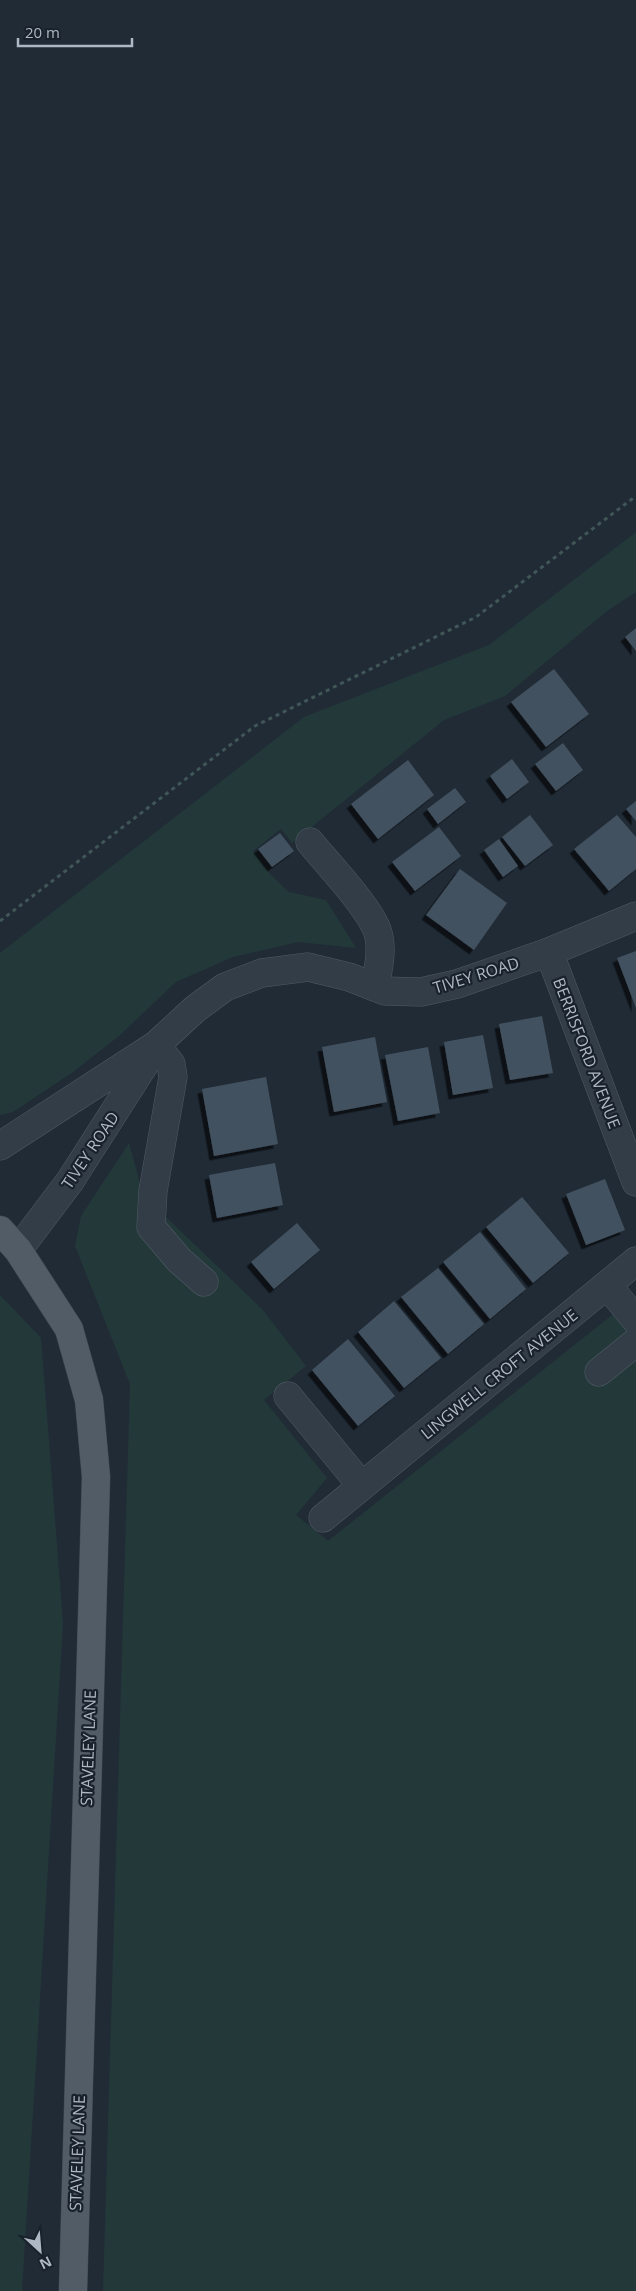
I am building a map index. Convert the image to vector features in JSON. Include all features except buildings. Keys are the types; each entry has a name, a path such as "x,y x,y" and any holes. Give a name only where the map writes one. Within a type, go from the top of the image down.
{"main road":[{"name":"STAVELEY LANE","path":"0,1230 18,1250 69,1329 88,1400 96,1477 73,2291"}],"street":[{"path":"310,842 368,914 378,933 380,954 375,987"},
{"name":"TIVEY ROAD","path":"0,1146 156,1046 195,1009 225,987 262,973 308,967 349,977 385,991 421,992 457,984 549,952 636,916"},
{"name":"BERRISFORD AVENUE","path":"549,952 636,1182"},
{"path":"156,1046 171,1064 173,1077 153,1191 151,1227 179,1260 204,1282"},
{"name":"TIVEY ROAD","path":"18,1250 70,1181 156,1046"},
{"name":"LINGWELL CROFT AVENUE","path":"323,1518 636,1261"},
{"path":"607,1285 636,1320"},
{"path":"599,1372 636,1342"},
{"path":"288,1396 362,1486"}],"path":[{"path":"0,920 255,726 476,618 636,496"}],"green space":[{"path":"636,532 636,592 607,611 505,696 444,720 292,843 281,829 253,851 271,875 289,892 326,900 356,948 298,942 233,957 176,982 119,1036 73,1072 13,1112 0,1115 0,953 304,717 489,645"},
{"path":"129,1143 143,1195 262,1309 306,1366 264,1400 327,1478 296,1515 328,1541 636,1296 636,2291 103,2291 130,1384 75,1246 81,1216"},
{"path":"0,1295 41,1338 63,1623 22,2291 0,2291"}]}
